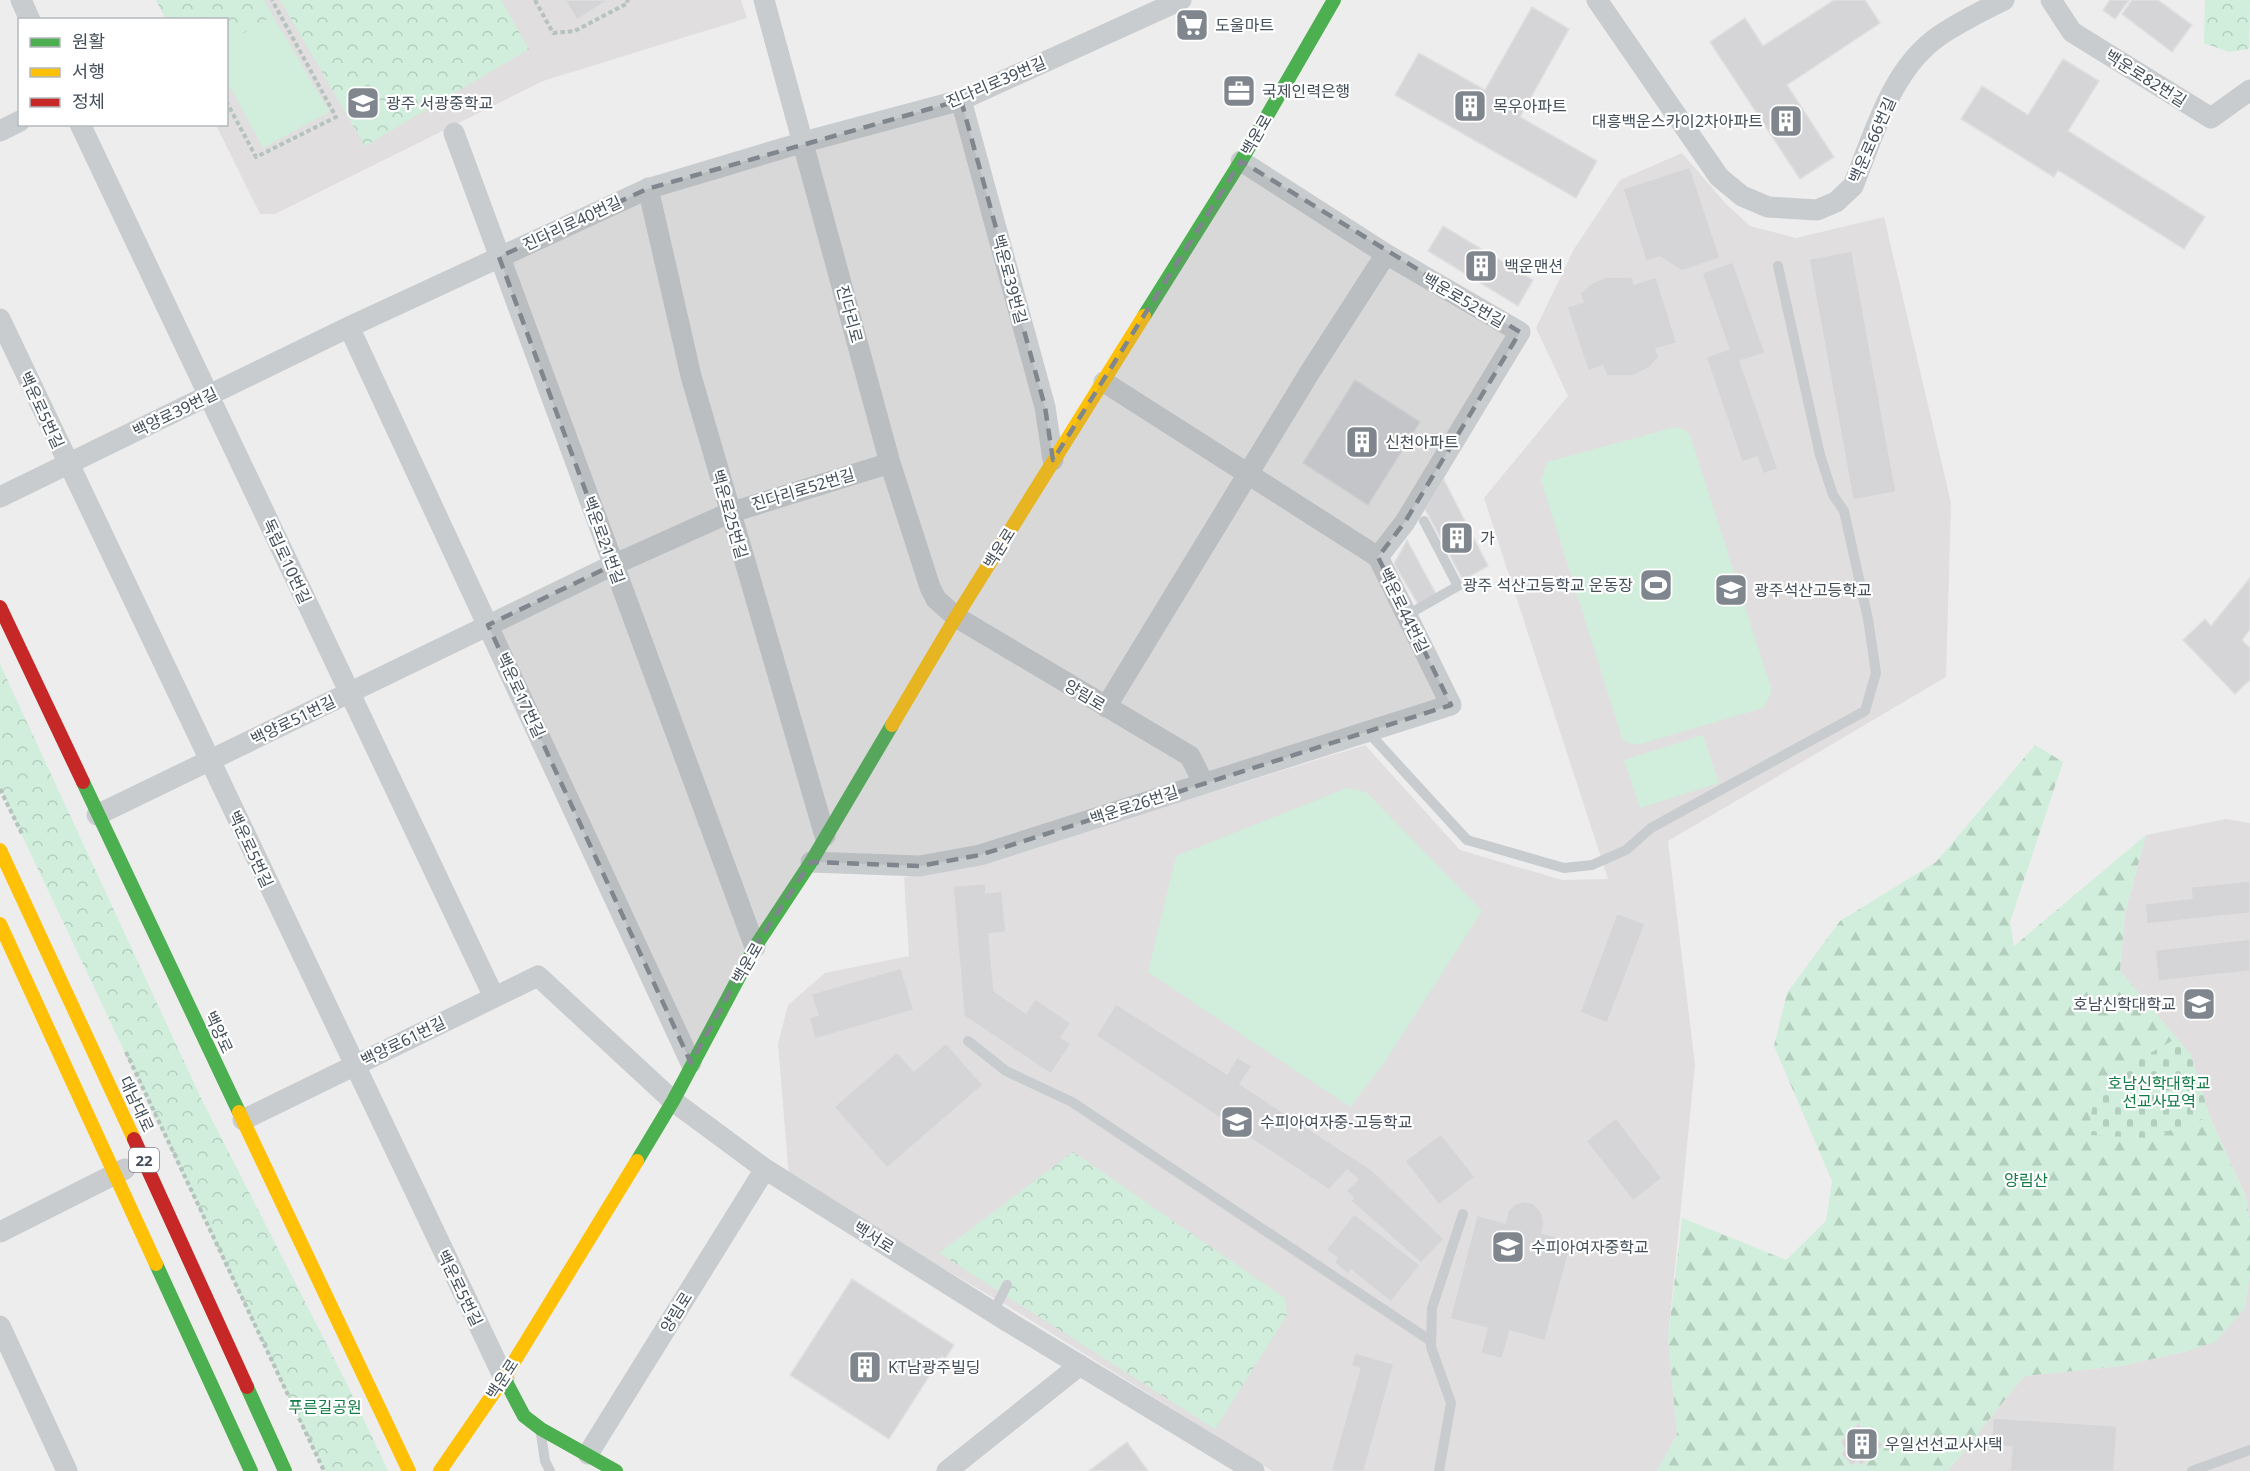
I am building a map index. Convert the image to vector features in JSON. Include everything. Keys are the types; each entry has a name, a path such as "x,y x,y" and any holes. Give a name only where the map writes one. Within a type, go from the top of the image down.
{"street":[{"path":"21,0 29,18"},
{"name":"진다리로","path":"764,0 890,463 930,587 936,599 956,617"},
{"name":"진다리로39번길","path":"804,142 962,100 1181,0"},
{"name":"백운로","path":"440,1471 504,1378 673,1101 755,947 811,862 956,617 1241,161 1334,0"},
{"name":"백운로66번길","path":"1597,0 1719,177 1754,203 1795,211 1828,207 1846,195 1890,99 1909,65 1938,36 2004,0"},
{"name":"백운로82번길","path":"2051,0 2072,32 2211,118 2250,90"},
{"name":"백운로39번길","path":"962,100 1045,407 1053,460"},
{"path":"0,131 18,123"},
{"name":"독립로10번길","path":"81,126 494,997"},
{"name":"백운로21번길","path":"454,133 755,947"},
{"name":"진다리로40번길","path":"349,327 648,188 804,142"},
{"name":"백운로52번길","path":"1241,161 1386,254 1520,332 1405,522 1378,556"},
{"name":"백운로25번길","path":"648,188 691,376 729,513 825,836"},
{"path":"1106,707 1310,372 1386,254"},
{"name":"백운로5번길","path":"0,319 67,465 504,1378"},
{"name":"백양로39번길","path":"0,497 349,327"},
{"name":"백운로17번길","path":"349,327 691,1064"},
{"name":"백운로44번길","path":"1104,382 1378,556 1451,705"},
{"name":"진다리로52번길","path":"488,625 729,513 890,463"},
{"name":"백양로","path":"0,607 410,1471"},
{"name":"양림로","path":"956,617 1190,756 1203,782"},
{"name":"백양로51번길","path":"97,815 488,625"},
{"name":"백운로26번길","path":"811,862 920,866 980,855 1203,782 1451,705"},
{"name":"대남대로","path":"0,850 285,1471"},
{"name":"22","path":"0,924 251,1471"},
{"name":"백양로61번길","path":"243,1120 538,976 673,1101"},
{"name":"백서로","path":"673,1101 765,1169 993,1312 1254,1471"},
{"path":"0,1232 144,1160"},
{"name":"양림로","path":"588,1454 765,1169"},
{"path":"0,1326 67,1471"},
{"path":"947,1471 1080,1365"},
{"path":"504,1378 524,1416 541,1429 616,1471"}],"lane":[{"path":"1368,732 1467,840 1564,868 1592,865 1626,850 1651,828 1865,711 1876,673 1868,619 1844,512 1833,495 1820,455 1778,266"},
{"path":"1407,615 1458,586 1424,520"},
{"path":"968,1041 1006,1071 1072,1102 1431,1341"},
{"path":"1439,1471 1451,1403 1431,1341 1432,1308 1463,1214"},
{"path":"993,1312 1007,1285"},
{"path":"541,1429 545,1461 550,1471"},
{"path":"2192,1471 2250,1450"}],"path":[{"path":"228,105 256,157 336,117 272,0"},
{"path":"534,0 553,33 574,30 628,3 627,0"},
{"path":"0,789 26,842"},
{"path":"123,1045 324,1471"}],"highlighted area":[{"path":"961,100 1045,407 1053,460 1241,161 1520,332 1405,522 1378,557 1451,705 980,855 920,866 811,862 755,947 691,1063 488,625 613,565 499,257 647,189"}],"shaded area":[{"name":"광주 서광중학교","path":"156,0 741,0 747,18 543,81 275,214 260,214 216,126 228,126 228,18 165,18"},
{"name":"수피아여자중-고등학교","path":"1682,153 1726,204 1750,226 1796,238 1884,217 1951,503 1946,677 1668,841 1695,1065 1668,1338 1677,1435 1657,1471 1272,1471 1011,1308 789,1178 778,1044 788,1005 825,973 909,956 904,877 982,863 1365,745 1460,850 1562,880 1608,879 1484,498 1568,396 1536,328 1574,249 1620,180"},
{"name":"호남신학대학교","path":"2226,819 2250,823 2250,1223 2246,1197 2210,1117 2191,1055 2120,971 2125,913 2146,835"},
{"path":"2250,1274 2250,1471 1948,1471 2024,1376 2121,1366 2188,1351 2245,1308"}],"green space":[{"path":"156,0 264,0 273,16 228,42 228,18 165,18"},
{"path":"280,0 501,0 529,49 365,146"},
{"path":"2205,0 2250,0 2249,49 2229,52 2204,43"},
{"path":"273,16 329,112 263,148 228,83 228,42"},
{"name":"광주 석산고등학교 운동장","path":"1675,427 1683,429 1690,435 1772,691 1763,708 1637,745 1628,743 1622,738 1541,480 1547,462"},
{"name":"푸른길공원","path":"0,664 200,1096 348,1386 388,1471 324,1471 310,1443 0,789"},
{"path":"1703,735 1719,783 1640,808 1624,760"},
{"name":"양림산","path":"2035,745 2063,762 2010,922 2014,946 2146,835 2125,913 2120,971 2191,1055 2210,1117 2246,1198 2250,1223 2250,1274 2245,1308 2215,1342 2188,1351 2121,1366 2024,1376 1948,1471 1657,1471 1677,1435 1668,1338 1682,1218 1786,1260 1826,1221 1832,1181 1774,1046 1787,993 1840,921 1936,862"},
{"path":"1347,788 1366,792 1482,911 1384,1063 1350,1107 1148,972 1176,856"},
{"name":"호남신학대학교 선교사묘역","path":"2177,1038 2191,1055 2210,1117 2148,1138 2088,1135 2095,1091 2122,1069"},
{"path":"1073,1152 1285,1298 1287,1315 1215,1429 939,1253"}],"building":[{"path":"565,0 607,0 607,1 577,20"},
{"name":"대흥백운스카이2차아파트","path":"1834,0 1865,0 1880,23 1787,85 1834,157 1800,179 1710,42 1745,18 1763,46"},
{"path":"2110,0 2129,0 2115,19 2103,10"},
{"path":"2132,0 2158,0 2192,25 2172,52 2122,14"},
{"name":"목우아파트","path":"1532,7 1569,29 1520,117 1597,161 1576,198 1395,95 1419,53 1485,90"},
{"path":"2063,59 2099,81 2068,131 2205,217 2184,249 2058,170 2054,177 1961,119 1982,86 2028,115"},
{"path":"1690,167 1720,258 1682,271 1660,257 1646,261 1623,189"},
{"name":"백운맨션","path":"1443,226 1533,280 1518,306 1428,251"},
{"path":"1852,251 1896,492 1853,500 1809,259"},
{"path":"1733,262 1765,353 1740,361 1778,469 1763,474 1757,457 1742,462 1706,357 1729,349 1702,273"},
{"path":"1606,277 1632,277 1634,284 1656,277 1677,343 1656,349 1659,357 1649,368 1633,376 1607,376 1603,366 1588,371 1567,307 1583,302 1580,293 1592,283"},
{"name":"신천아파트","path":"1355,380 1420,422 1368,505 1303,463"},
{"name":"가","path":"1443,478 1488,566 1463,580 1425,509"},
{"path":"1407,540 1436,594 1418,604 1394,564"},
{"path":"2250,578 2250,629 2242,640 2250,648 2250,680 2235,694 2183,640 2205,619 2211,626"},
{"path":"2250,881 2250,913 2147,924 2145,904 2192,898 2191,887"},
{"path":"986,884 986,893 1002,891 1006,932 989,934 994,991 1026,1013 1035,999 1071,1023 1061,1037 1071,1044 1051,1074 964,1016 953,886"},
{"path":"1617,913 1645,924 1607,1023 1580,1012"},
{"path":"2250,939 2250,971 2158,981 2155,950"},
{"path":"901,968 914,1010 815,1039 809,1018 818,1015 811,994"},
{"path":"1116,1004 1227,1074 1237,1057 1252,1066 1240,1084 1372,1170 1444,1239 1421,1263 1351,1201 1353,1198 1346,1191 1358,1179 1347,1170 1329,1190 1096,1036"},
{"path":"946,1043 983,1085 887,1168 834,1107 897,1052 914,1071"},
{"path":"1616,1118 1662,1178 1633,1201 1586,1141"},
{"path":"1441,1134 1475,1177 1439,1205 1405,1161"},
{"path":"1525,1201 1534,1204 1542,1213 1544,1223 1542,1233 1572,1241 1545,1341 1510,1331 1502,1359 1481,1353 1487,1328 1450,1319 1477,1215 1505,1223 1508,1211 1515,1204"},
{"path":"1354,1214 1420,1265 1391,1302 1351,1270 1348,1274 1334,1262 1337,1258 1326,1250"},
{"name":"KT남광주빌딩","path":"852,1279 954,1345 945,1359 942,1356 889,1439 790,1375"},
{"path":"1355,1353 1394,1364 1364,1471 1331,1471 1360,1368 1351,1366"},
{"path":"1993,1418 2117,1426 2114,1469 2133,1471 2010,1471 2012,1447 1991,1446"},
{"name":"우일선선교사사택","path":"1858,1424 1883,1445 1861,1465 1857,1461 1852,1465 1842,1454 1845,1449 1841,1442"},
{"path":"1127,1442 1148,1471 1089,1471"}],"traffic: fast":[{"path":"1144,316 1241,161 1334,0"},
{"path":"637,1161 673,1101 755,947 811,862 892,725"},
{"path":"83,782 239,1112"},
{"path":"156,1264 251,1471"},
{"path":"504,1378 524,1416 541,1429 616,1471"},
{"path":"247,1387 285,1471"}],"traffic: slow":[{"path":"892,725 956,617 1144,316"},
{"path":"0,850 134,1139"},
{"path":"0,924 156,1264"},
{"path":"239,1112 409,1471"},
{"path":"440,1471 504,1378 637,1161"}],"traffic: jam":[{"path":"0,607 83,782"},
{"path":"134,1139 247,1387"}],"place":[{"name":"도울마트","path":"1192,25"},
{"name":"국제인력은행","path":"1239,91"},
{"name":"광주 서광중학교","path":"363,103"},
{"name":"목우아파트","path":"1470,106"},
{"name":"대흥백운스카이2차아파트","path":"1786,121"},
{"name":"백운맨션","path":"1481,266"},
{"name":"신천아파트","path":"1362,442"},
{"name":"가","path":"1457,538"},
{"name":"광주 석산고등학교 운동장","path":"1656,585"},
{"name":"광주석산고등학교","path":"1731,590"},
{"name":"호남신학대학교","path":"2199,1004"},
{"name":"수피아여자중-고등학교","path":"1237,1122"},
{"name":"수피아여자중학교","path":"1508,1247"},
{"name":"KT남광주빌딩","path":"865,1367"},
{"name":"우일선선교사사택","path":"1862,1444"}]}
